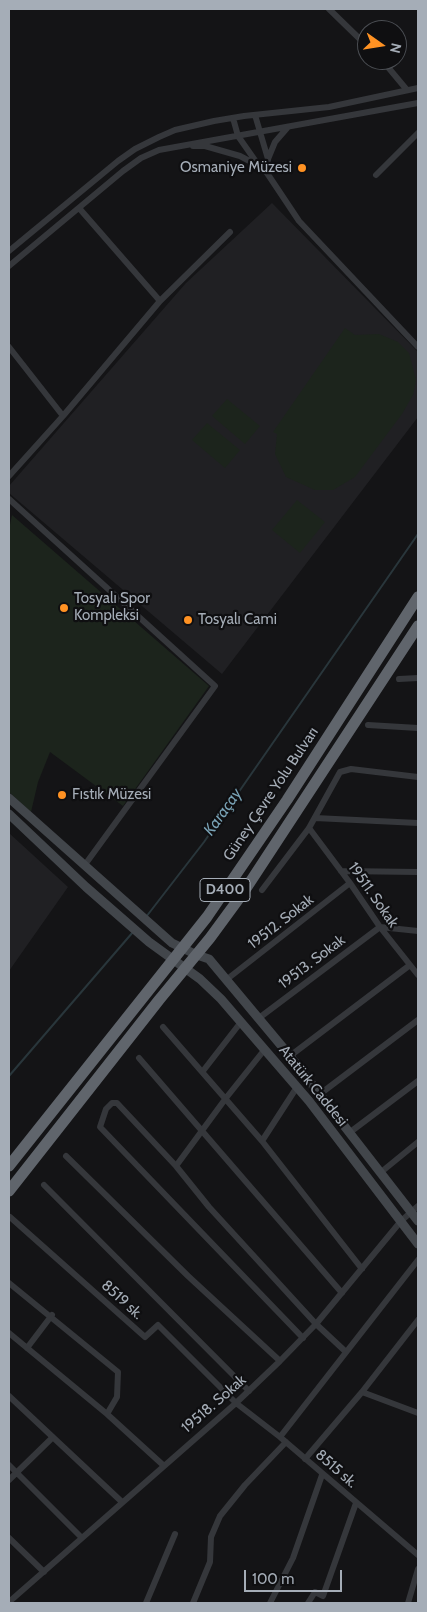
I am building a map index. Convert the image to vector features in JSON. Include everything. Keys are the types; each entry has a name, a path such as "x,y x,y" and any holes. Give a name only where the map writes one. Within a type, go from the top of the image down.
{"highway":[{"name":"Güney Çevre Yolu Bulvarı","path":"9,1166 207,917 282,807 418,597"},
{"name":"Güney Çevre Yolu Bulvarı","path":"9,1191 243,893 418,626"}],"street":[{"path":"329,9 357,36"},
{"path":"390,70 407,90"},
{"path":"9,251 135,149 175,130 233,118 320,109 418,88"},
{"path":"9,266 141,158 172,146 238,136 418,103"},
{"path":"256,115 259,132 268,159"},
{"path":"233,118 238,136 259,166"},
{"path":"267,173 268,159 275,142 288,127"},
{"path":"376,175 418,133"},
{"path":"172,146 206,146 240,156 259,166 267,173 299,221 418,347"},
{"path":"79,208 160,301"},
{"path":"9,476 63,416 160,301 230,232"},
{"path":"9,347 63,416"},
{"path":"9,500 215,686 84,866"},
{"path":"399,679 418,678"},
{"path":"368,725 418,728"},
{"path":"262,890 315,818 337,776 345,770 351,769 418,777"},
{"name":"Atatürk Caddesi","path":"9,798 157,931 182,948 210,959 290,1056 380,1173 414,1209 418,1221"},
{"name":"Atatürk Caddesi","path":"9,814 86,887 149,942 172,960 186,968 221,999 297,1087 418,1244"},
{"path":"315,818 418,823"},
{"name":"19511. Sokak","path":"308,828 341,871 380,928 418,975"},
{"path":"341,871 418,872"},
{"name":"19512. Sokak","path":"226,980 350,884"},
{"path":"380,928 418,931"},
{"name":"19513. Sokak","path":"258,1018 380,928"},
{"path":"290,1056 410,965"},
{"path":"320,1094 418,1020"},
{"path":"203,1071 241,1022"},
{"path":"163,1027 262,1141 362,1269"},
{"path":"176,1166 265,1049"},
{"path":"139,1058 342,1293"},
{"path":"349,1133 418,1081"},
{"path":"262,1141 297,1087"},
{"path":"303,1338 100,1128 106,1109 112,1103 117,1104 176,1166 209,1207 316,1324 346,1352"},
{"path":"380,1173 418,1142"},
{"path":"66,1156 188,1276 280,1361"},
{"path":"44,1185 249,1391"},
{"name":"19518. Sokak","path":"9,1602 163,1465 236,1403 280,1361 316,1324 401,1221 414,1209"},
{"name":"8519 sk.","path":"10,1217 145,1337 158,1325 236,1403"},
{"path":"280,1437 418,1260"},
{"path":"9,1282 52,1315 118,1372 117,1396 106,1414"},
{"path":"27,1348 52,1315"},
{"path":"305,1459 362,1392 418,1320"},
{"path":"9,1333 106,1414 163,1465"},
{"path":"362,1392 418,1413"},
{"path":"9,1396 122,1502"},
{"name":"8515 sk.","path":"236,1403 286,1442 322,1476 418,1555"},
{"path":"9,1480 15,1472 52,1438"},
{"path":"193,1603 210,1562 212,1537 220,1516 245,1485 286,1442"},
{"path":"9,1465 82,1538"},
{"path":"270,1603 293,1558 322,1476"},
{"path":"308,1603 315,1592 323,1596 356,1503"},
{"path":"146,1603 175,1534"},
{"path":"9,1538 44,1572"},
{"path":"408,1603 418,1569"}],"shaded area":[{"path":"272,203 418,352 418,417 222,674 9,493 9,486 186,283"},
{"path":"345,328 355,335 379,334 398,342 409,353 416,380 413,395 402,414 355,477 333,490 315,490 286,477 275,454 277,434 273,432"},
{"path":"227,399 260,426 245,444 212,416"},
{"path":"207,423 240,450 225,468 192,440"},
{"path":"297,500 325,522 300,553 272,530"},
{"name":"Tosyalı Spor Kompleksi","path":"12,515 209,686 123,806 50,752 38,782 31,812 9,792 9,530"},
{"path":"9,833 68,887 9,971"}],"waterway":[{"name":"Karaçay","path":"146,917 204,842 418,534"},
{"name":"Karaçay","path":"9,1076 133,932"}],"place":[{"name":"Osmaniye Müzesi","path":"302,168"},
{"name":"Tosyalı Spor Kompleksi","path":"64,608"},
{"name":"Tosyalı Cami","path":"188,620"},
{"name":"Fıstık Müzesi","path":"62,795"}]}
